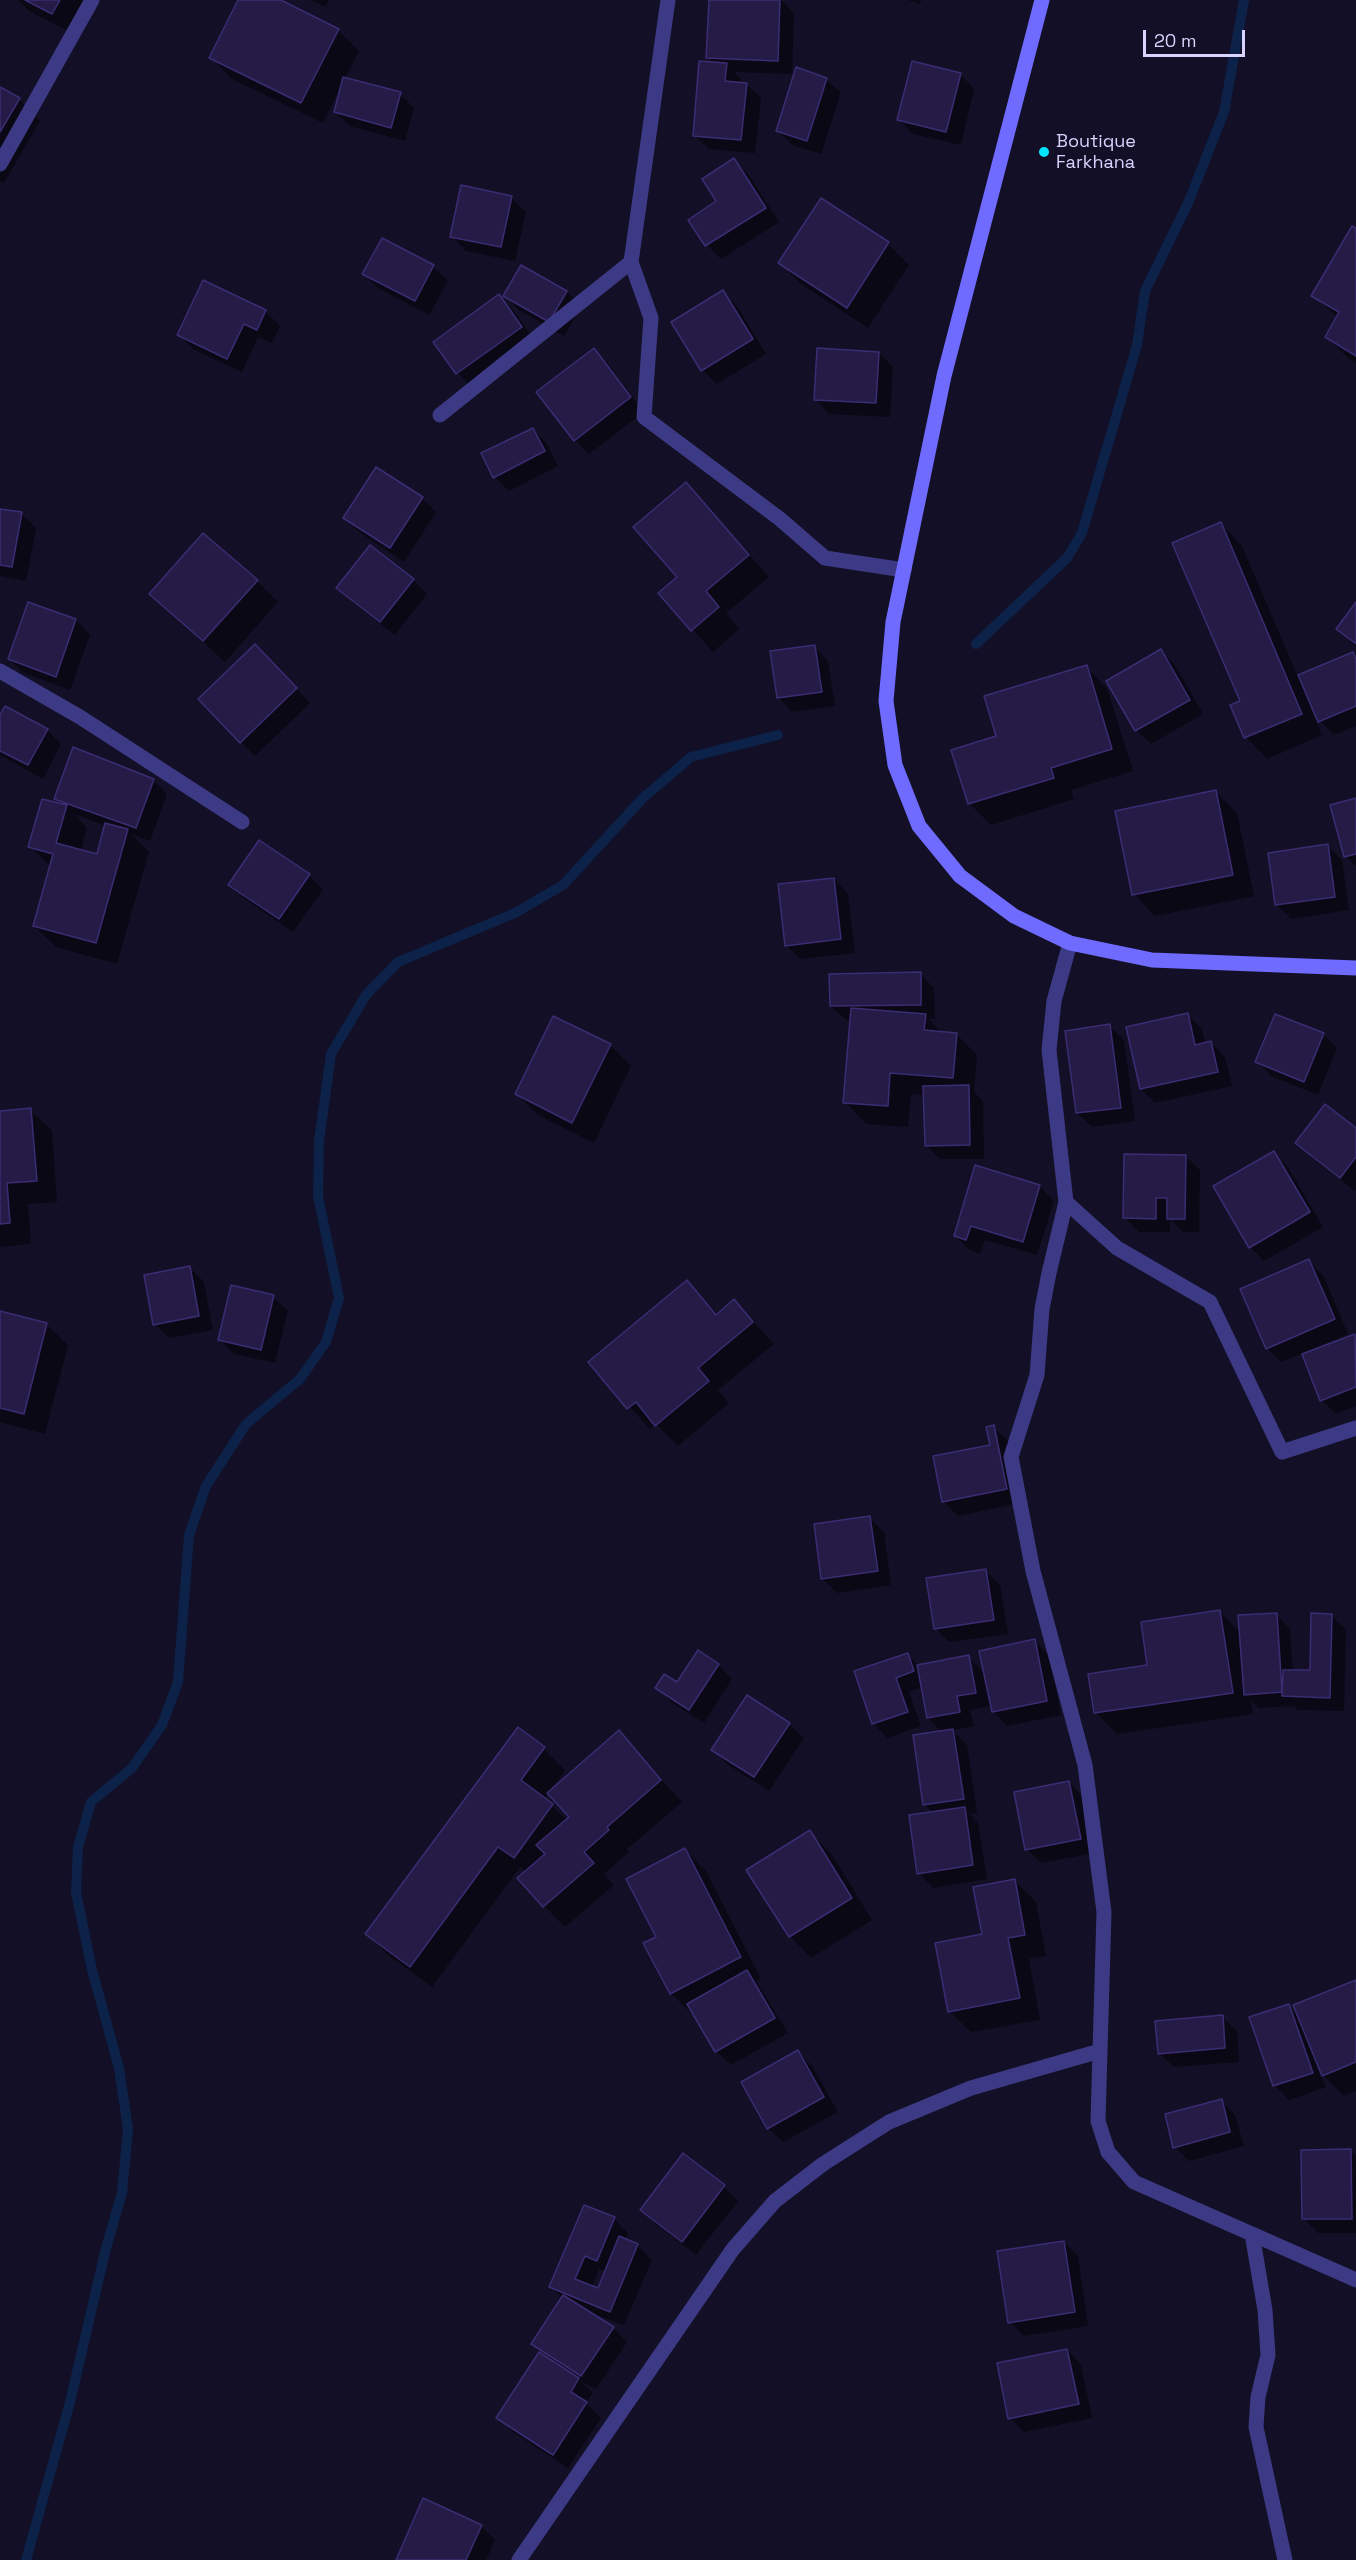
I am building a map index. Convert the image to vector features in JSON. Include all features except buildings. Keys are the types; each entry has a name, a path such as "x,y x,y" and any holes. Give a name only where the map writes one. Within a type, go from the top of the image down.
{"street":[{"path":"0,164 92,0"},
{"path":"668,0 631,262 651,318 644,417 780,519 825,558 904,570"},
{"path":"1042,0 944,376 893,622 886,700 894,765 919,826 960,876 1014,916 1070,943 1152,960 1356,968"},
{"path":"440,416 631,262"},
{"path":"0,671 80,717 242,822"},
{"path":"1070,943 1054,1001 1049,1050 1066,1202 1046,1291 1037,1375 1011,1457 1033,1571 1085,1765 1104,1912 1098,2121 1108,2152 1134,2182 1356,2280"},
{"path":"1066,1202 1118,1248 1210,1302 1282,1452 1356,1428"},
{"path":"519,2560 733,2248 775,2201 823,2164 889,2122 971,2088 1100,2051"},
{"path":"1252,2234 1265,2310 1268,2355 1258,2397 1256,2427 1285,2560"}],"waterway":[{"path":"976,644 1067,558 1082,533 1137,345 1145,291 1189,201 1224,112 1244,0"},
{"path":"26,2560 70,2402 106,2248 122,2193 128,2129 119,2068 92,1970 76,1892 78,1847 91,1802 132,1768 162,1725 178,1682 189,1535 206,1486 246,1424 300,1379 326,1342 339,1298 318,1196 319,1141 331,1054 366,995 398,962 515,913 563,885 643,798 691,757 778,735"}],"place":[{"name":"Boutique Farkhana","path":"1044,152"}]}
